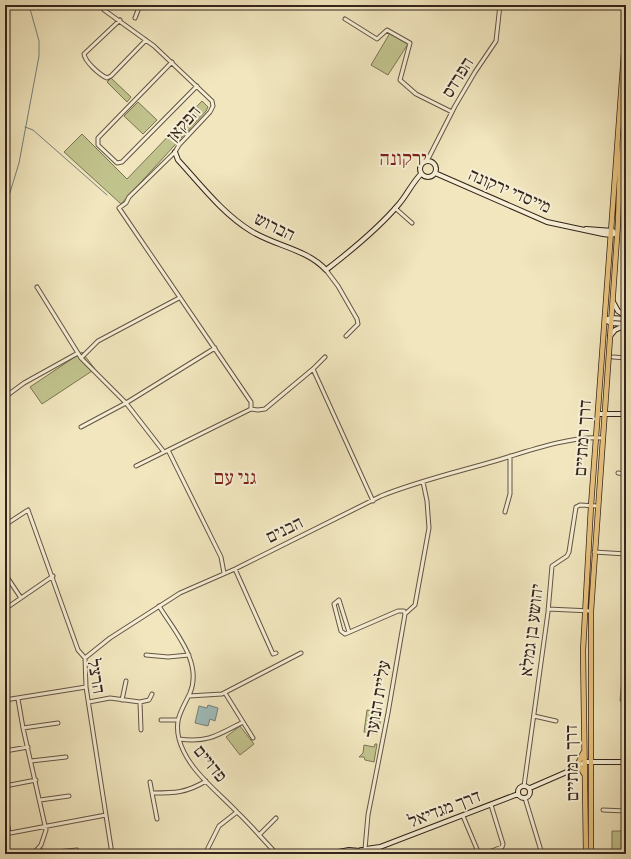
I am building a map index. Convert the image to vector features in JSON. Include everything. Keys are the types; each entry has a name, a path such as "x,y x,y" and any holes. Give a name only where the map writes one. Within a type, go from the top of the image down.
{"main road":[{"name":"דרך רמתיים","path":"588,854 585,776 587,762 585,745 583,651 591,506 626,25"},
{"name":"דרך רמתיים","path":"588,854 587,762 594,552 626,108"},
{"path":"585,745 582,758 576,768 580,767 585,776"}],"street":[{"path":"134,18 140,5"},
{"name":"הפרדס","path":"427,161 452,112 475,72 496,42 500,5"},
{"name":"הפקאן","path":"104,10 120,20 172,62 210,98 212,103 212,109 179,145 175,152 129,197 126,204 119,208 179,298"},
{"path":"345,19 377,39 387,30 410,44 400,80 416,94 452,112"},
{"path":"120,20 84,55 103,76 108,78 146,40"},
{"path":"172,62 98,138 98,145 119,163 124,161 155,126 197,86"},
{"name":"הברוש","path":"175,152 183,166 233,219 270,242 315,259 326,270 350,305 358,324 346,336"},
{"path":"326,270 365,238 395,208 421,174 420,167 427,161 435,165 435,174 428,178 421,174"},
{"name":"מייסדי ירקונה","path":"435,174 547,222 576,228 617,233"},
{"path":"619,194 626,201"},
{"path":"395,208 412,223"},
{"path":"37,287 81,358 126,403 164,452"},
{"path":"81,358 98,341 179,298 251,402 251,409"},
{"path":"612,302 618,311 626,317"},
{"path":"605,320 626,317"},
{"path":"611,320 626,325"},
{"path":"609,336 615,330 626,325"},
{"path":"81,427 126,403 215,348"},
{"path":"5,397 24,383 78,353"},
{"path":"136,466 251,409 266,409 325,357"},
{"path":"613,357 626,358"},
{"path":"313,369 372,501"},
{"path":"598,414 626,414"},
{"name":"הבנים","path":"85,658 110,638 180,593 235,569 403,487 564,442 603,438"},
{"path":"168,450 221,557 224,573"},
{"path":"505,512 510,494 510,456"},
{"path":"618,473 626,474"},
{"path":"349,632 341,601 339,600 334,604 341,631 345,634 398,611 404,611 405,614 415,605 429,528 427,501 423,482"},
{"name":"יהושע בן גמלא","path":"524,786 548,609 552,566 569,552 576,507 580,505 597,506"},
{"name":"הרצל","path":"5,526 28,510 53,576 78,650 85,658 86,687 112,854"},
{"path":"594,552 626,554"},
{"path":"235,569 273,654 276,653"},
{"path":"5,574 21,598"},
{"path":"5,609 53,576"},
{"name":"פדויים","path":"159,606 192,660 194,676 178,720 179,739 184,754 206,781 238,812 277,854"},
{"path":"548,609 591,611"},
{"path":"626,609 626,617"},
{"name":"עליית הנוער","path":"363,851 368,814 388,714 405,614"},
{"path":"188,696 225,693 301,653"},
{"path":"146,655 168,658 189,655"},
{"path":"122,700 126,681"},
{"path":"5,700 86,687"},
{"path":"225,693 253,738"},
{"path":"89,702 110,698 140,702 149,700 152,694"},
{"path":"18,699 23,728 46,825 44,839 34,854"},
{"path":"140,702 141,730"},
{"path":"534,716 556,721"},
{"path":"161,720 178,720"},
{"path":"179,739 202,741 219,735 243,722"},
{"path":"23,728 58,723"},
{"path":"5,751 28,747"},
{"path":"31,761 66,757"},
{"path":"525,798 521,798 518,794 518,790 524,786 530,788 587,762 626,762"},
{"path":"5,786 36,780"},
{"path":"152,793 180,793 192,789 206,781"},
{"path":"150,782 157,819"},
{"path":"525,798 530,794 530,788"},
{"name":"דרך מגדיאל","path":"328,854 349,850 363,851 380,846 518,794"},
{"path":"40,800 69,796"},
{"path":"525,798 542,854"},
{"path":"484,854 502,847 503,844 491,805"},
{"path":"603,810 626,810"},
{"path":"5,811 7,833 106,815"},
{"path":"205,854 219,826 238,812"},
{"path":"463,816 479,854"},
{"path":"259,835 276,818"},
{"name":"דרך מגדיאל","path":"370,854 380,846"},
{"path":"38,849 46,853 77,850"},
{"path":"363,851 370,854"},
{"path":"556,853 588,854"},
{"path":"344,854 356,854"}],"green space":[{"path":"390,33 408,44 388,75 371,65"},
{"path":"111,78 131,97 127,102 107,82"},
{"path":"202,101 208,107 206,111 121,204 64,152 82,134 127,179"},
{"path":"138,102 157,120 143,134 124,116"},
{"path":"626,259 626,306 622,301"},
{"path":"82,352 95,369 42,404 30,387"},
{"path":"622,679 626,679 626,704 620,701"},
{"path":"367,710 382,712 378,734 364,732"},
{"path":"240,726 254,744 240,755 226,737"},
{"path":"375,744 377,744 374,762 365,760 364,757 359,757 363,753 364,745 374,747"},
{"path":"612,831 626,831 626,854 612,854"}],"water":[{"path":"208,705 218,708 215,721 210,719 208,726 195,723 199,706 207,708"}],"waterway":[{"path":"5,209 19,163 39,56 39,41 29,5"},
{"path":"25,127 33,130 107,195"}],"district":[{"name":"ירקונה","path":"403,158"},
{"name":"גני עם","path":"235,477"}]}
